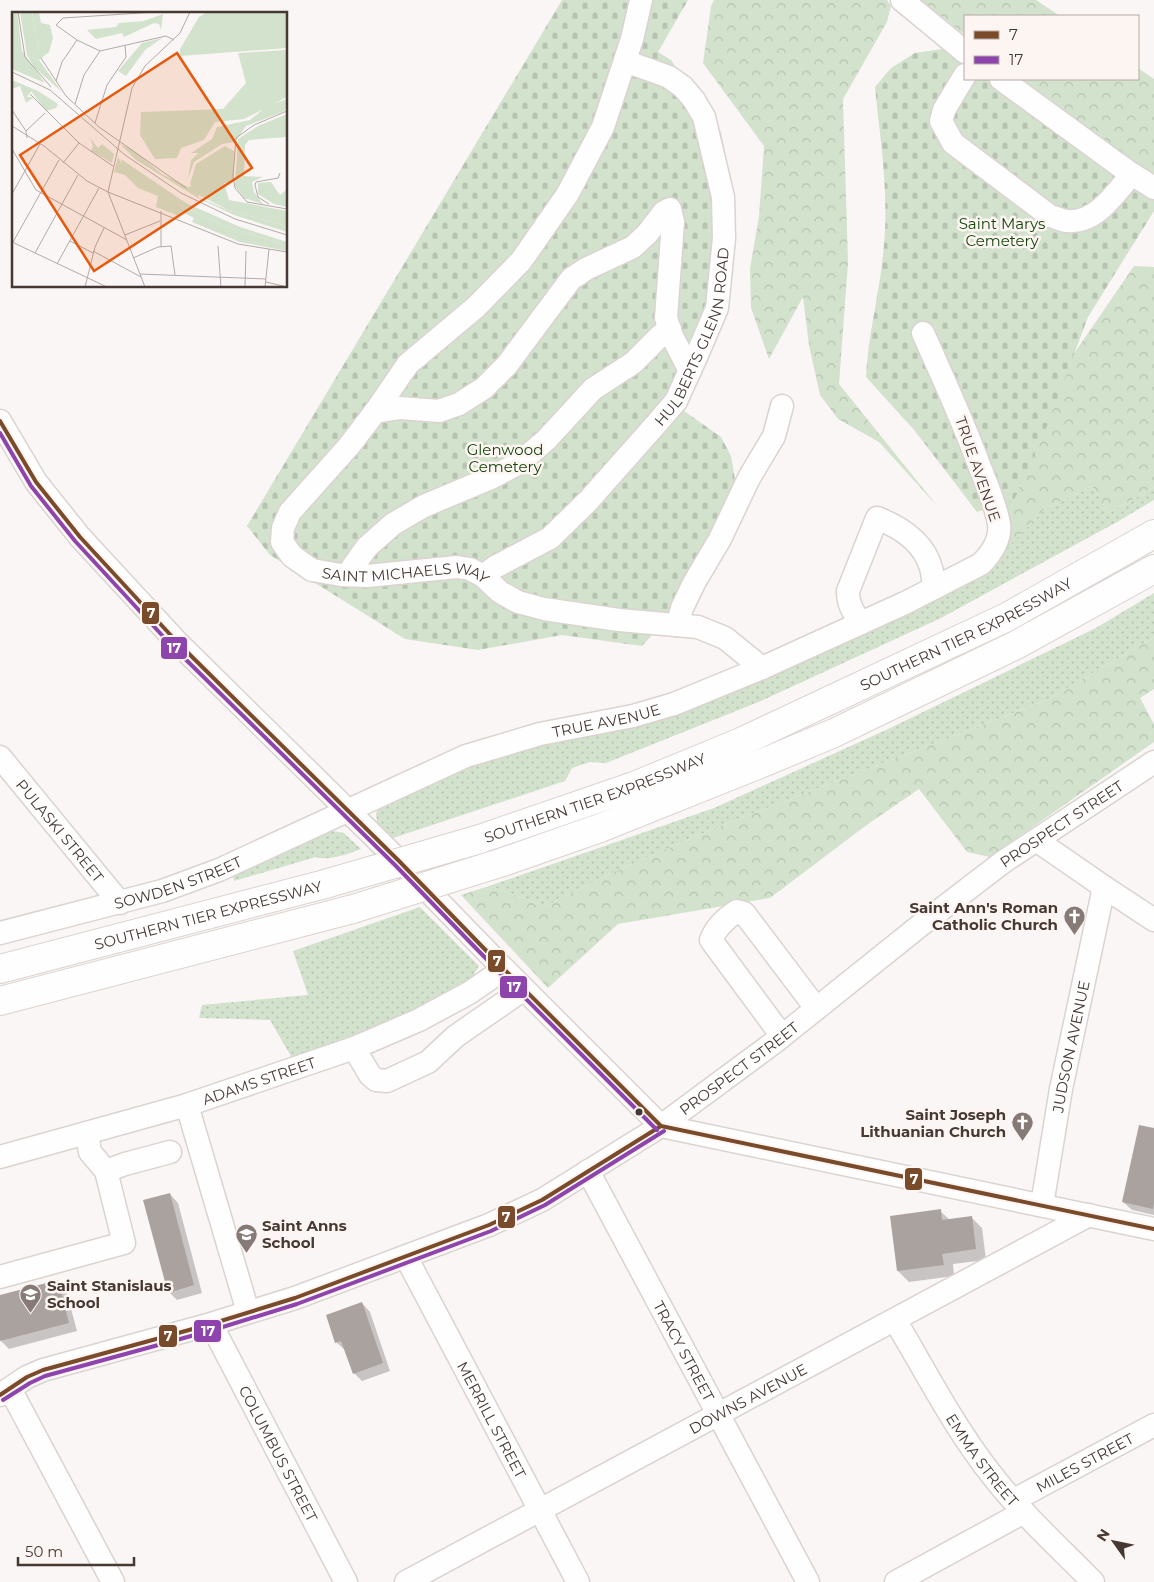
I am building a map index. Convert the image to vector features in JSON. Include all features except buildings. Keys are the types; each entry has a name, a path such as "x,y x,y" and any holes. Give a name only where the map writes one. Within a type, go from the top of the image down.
{"highway":[{"name":"SOUTHERN TIER EXPRESSWAY","path":"0,969 325,884 480,839 634,786 741,742 1007,617 1154,534"},
{"name":"SOUTHERN TIER EXPRESSWAY","path":"0,1001 353,909 503,862 600,828 834,733 1016,645 1154,570"}],"street":[{"name":"SAINT MICHAELS WAY","path":"641,0 632,39 603,127 567,195 521,261 476,307 408,364 349,446 290,512 283,528 282,542 292,556 312,570 367,576 457,568 470,569 483,576 500,592 518,602 544,609 619,620 698,627 725,638 762,668"},
{"path":"902,0 964,51"},
{"name":"HULBERTS GLENN ROAD","path":"483,576 495,567 550,538 588,501 676,401 716,308 724,238 723,197 704,117 694,100 683,87 669,77 625,61"},
{"path":"964,77 944,110 941,121 953,143 1050,216 1068,222 1085,219 1101,208 1132,174"},
{"path":"1002,80 1154,188"},
{"path":"375,412 400,408 439,411 459,404 484,388 507,365 571,279 586,269 634,247 664,212 670,209 673,222 666,318 690,370"},
{"path":"347,575 367,547 393,524 424,506 493,477 519,463 552,434 593,389 633,364 660,336 670,329"},
{"name":"TRUE AVENUE","path":"349,811 466,756 540,734 632,716 674,704 762,668 861,623 981,564 997,541 999,525 968,433 923,333"},
{"path":"676,625 694,583 720,539 749,478 774,436 782,406"},
{"path":"0,421 36,482 80,537 176,642 349,811 662,1126 1154,1230"},
{"path":"861,623 851,609 848,591 877,518 913,539 924,551 931,568 934,588"},
{"name":"PULASKI STREET","path":"0,757 120,903"},
{"name":"PROSPECT STREET","path":"5,1392 27,1377 42,1370 211,1324 295,1298 489,1225 542,1200 662,1126 782,1036 1003,862 1151,770"},
{"name":"SOWDEN STREET","path":"0,934 162,891 219,870 349,811"},
{"path":"1036,840 1104,888 1154,920"},
{"name":"JUDSON AVENUE","path":"1042,1206 1061,1089 1104,888"},
{"path":"782,1036 711,940 714,931 727,918 736,911 744,913 816,1008"},
{"name":"ADAMS STREET","path":"0,1156 187,1105 354,1048 419,1020 469,993 504,969"},
{"path":"354,1048 370,1075 376,1080 387,1081 428,1062 456,1036 524,989"},
{"path":"187,1105 248,1312"},
{"path":"0,1277 124,1244 106,1171 90,1152 87,1133"},
{"path":"106,1171 170,1152"},
{"name":"TRACY STREET","path":"588,1171 808,1582"},
{"name":"DOWNS AVENUE","path":"406,1582 1089,1215"},
{"name":"MERRILL STREET","path":"406,1257 578,1582"},
{"name":"EMMA STREET","path":"895,1320 956,1423 991,1475 1093,1582"},
{"name":"COLUMBUS STREET","path":"211,1324 346,1582"},
{"path":"5,1392 113,1582"},
{"name":"MILES STREET","path":"896,1582 1154,1424"}],"green space":[{"name":"Glenwood Cemetery","path":"562,0 688,0 658,52 671,60 721,132 736,210 726,310 684,411 721,437 731,456 736,485 677,608 642,646 562,635 478,650 405,639 270,555 247,526"},
{"path":"714,0 887,0 891,6 887,22 843,99 848,263 839,384 938,507 879,442 838,419 820,395 809,345 803,297 769,359 751,308 750,269 759,216 764,146 703,63 711,6"},
{"path":"920,0 1036,0 1058,15 964,15 964,34"},
{"name":"Saint Marys Cemetery","path":"949,48 964,59 964,80 993,80 1154,195 1154,211 1088,317 1044,434 1014,500 977,512 915,431 866,377 869,344 882,261 885,224 883,165 875,87 891,68 915,53"},
{"path":"1139,69 1154,79 1154,174 1106,144 1023,80 1139,80"},
{"path":"1134,266 1154,267 1154,487 1109,513 1092,486 1045,509 1001,554 1005,473 1058,377"},
{"path":"1092,486 1109,513 1154,487 1154,500 941,618 761,701 606,763 590,762 572,768 565,781 393,838 377,823 376,813 383,803 483,757 616,728 1001,554 1045,509"},
{"path":"1154,593 1154,637 1049,699 713,829 607,875 546,906 489,886 714,808 886,730 1096,628"},
{"path":"1154,637 1154,689 1140,698 1154,724 1154,742 990,857 967,852 919,789 868,824 770,898 618,924 548,988 461,895 489,886 546,906 607,875 713,829 1049,699"},
{"path":"333,831 344,833 361,849 333,858 316,857 234,881 232,873"},
{"path":"420,907 479,966 472,977 399,1018 292,1058 270,1020 199,1018 202,1005 308,995 293,951"}],"transit line":[{"name":"7","path":"0,421 36,482 80,537 177,642 400,862 661,1126 1154,1229"},
{"name":"17","path":"0,433 31,486 75,541 172,646 396,866 657,1130"},
{"name":"7","path":"0,1395 27,1377 43,1370 211,1324 295,1298 489,1225 542,1200 661,1126"},
{"name":"17","path":"3,1400 45,1376 213,1330 297,1304 491,1231 545,1205 664,1131"}],"place":[{"name":"Saint Ann's Roman Catholic Church","path":"1074,935"},
{"name":"Saint Joseph Lithuanian Church","path":"1022,1142"},
{"name":"Saint Anns School","path":"246,1253"},
{"name":"Saint Stanislaus School","path":"31,1313"}]}
